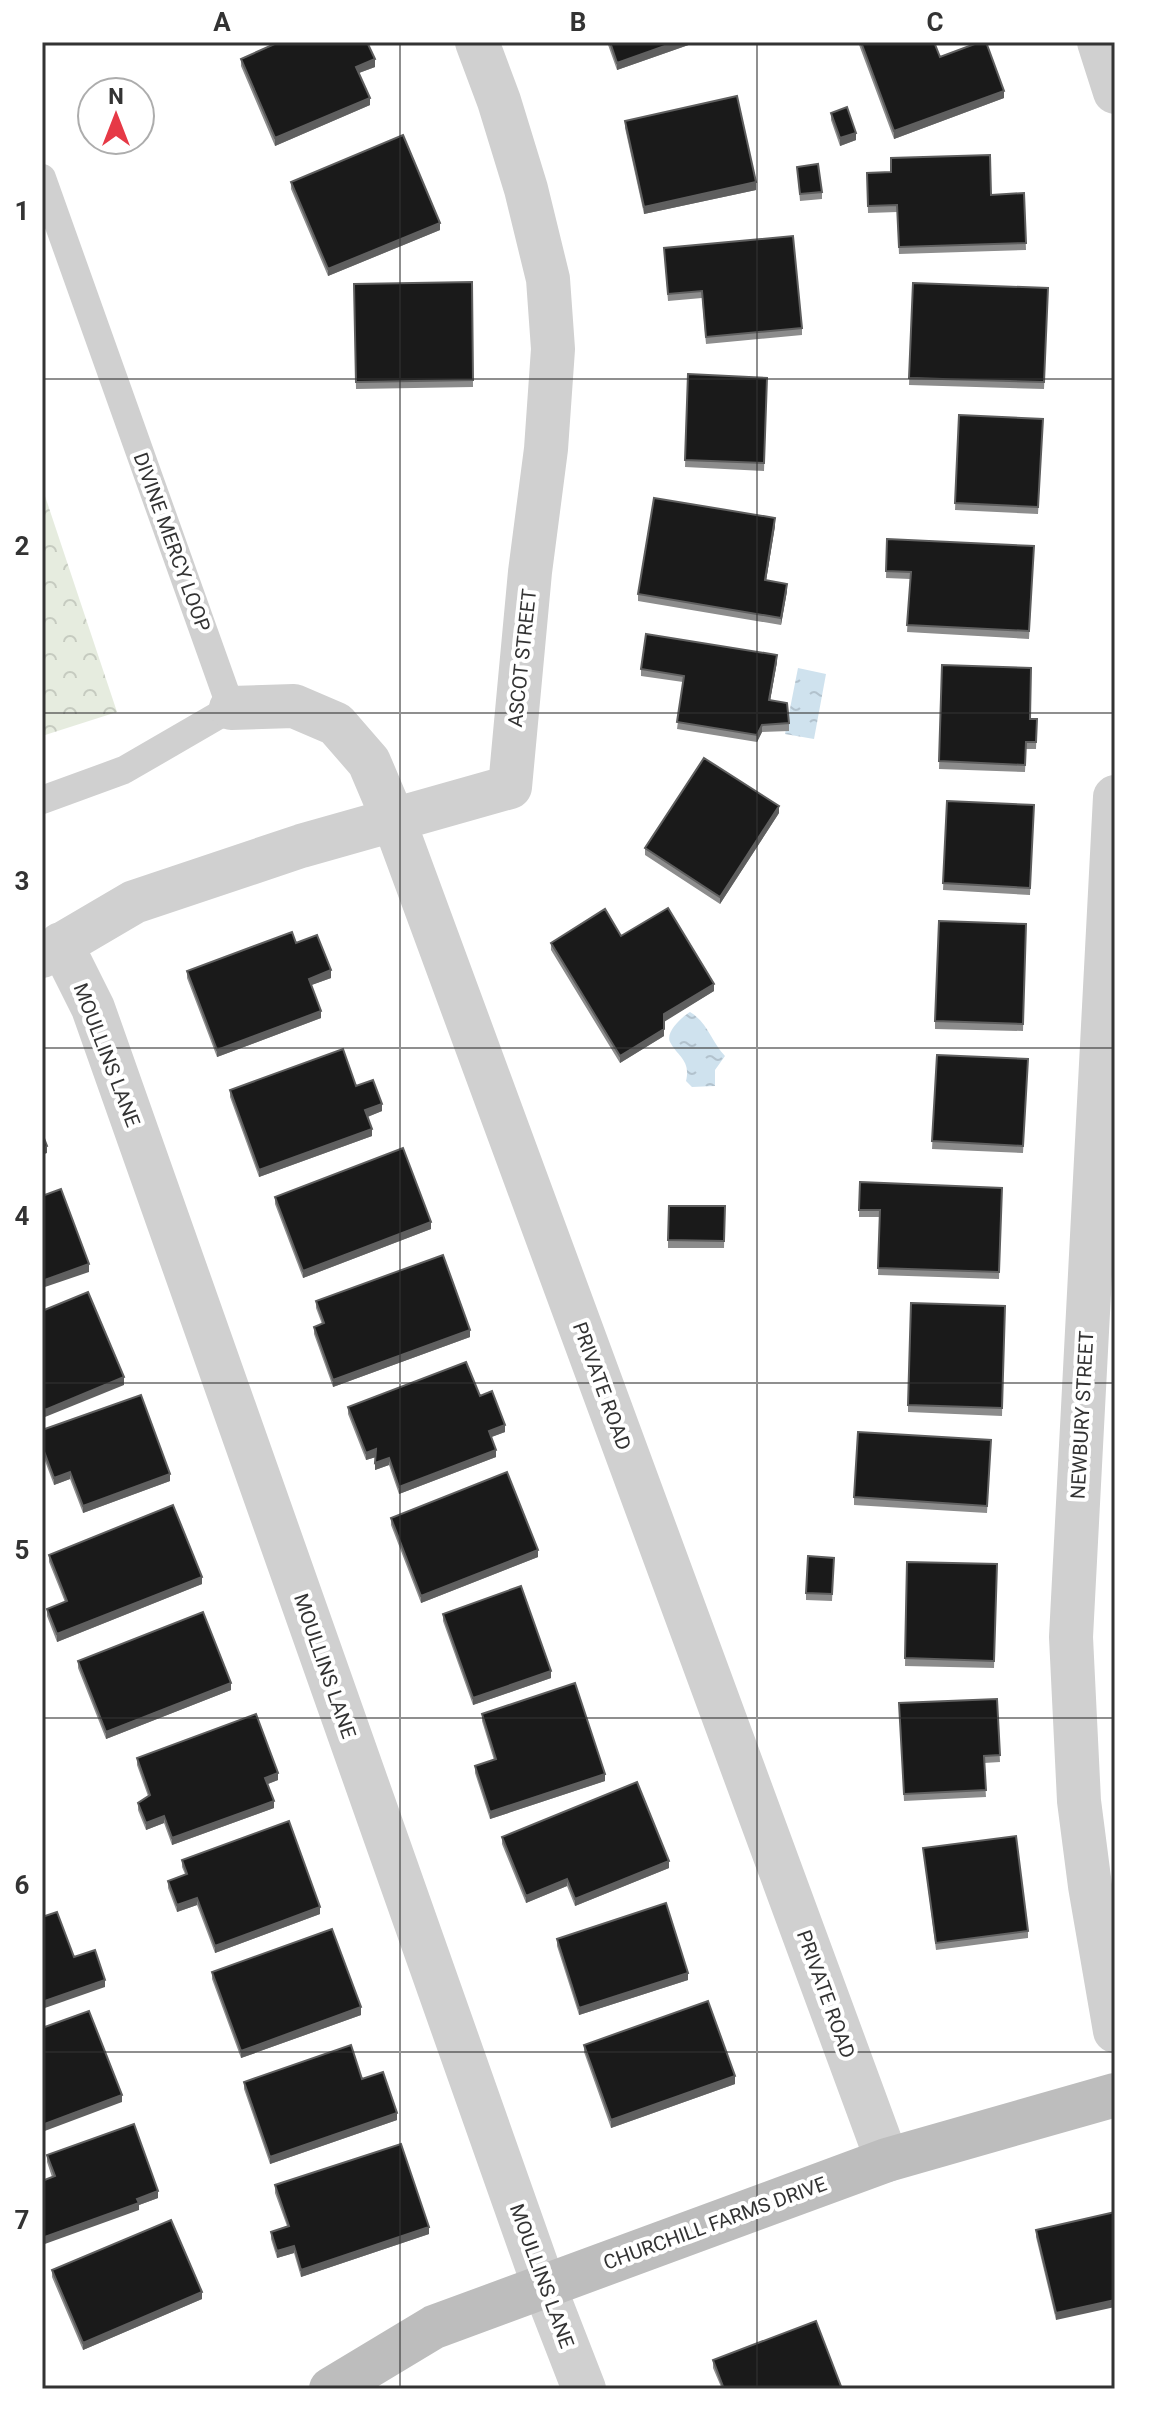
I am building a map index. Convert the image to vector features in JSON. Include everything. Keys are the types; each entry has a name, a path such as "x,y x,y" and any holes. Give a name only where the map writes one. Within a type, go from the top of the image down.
{"street":[{"name":"ASCOT STREET","path":"52,950 134,902 301,846 510,787 530,572 546,449 553,349 548,279 526,189 477,42"},
{"path":"1099,42 1115,92"},
{"name":"PRIVATE ROAD","path":"231,708 294,706 336,724 369,762 394,821 887,2160"},
{"name":"NEWBURY STREET","path":"1115,797 1071,1637 1079,1801 1115,2031"},
{"name":"MOULLINS LANE","path":"52,950 93,1008 544,2286 584,2389"},
{"name":"CHURCHILL FARMS DRIVE","path":"331,2389 434,2327 887,2160 1115,2095"}],"lane":[{"name":"DIVINE MERCY LOOP","path":"42,178 231,708"},
{"path":"42,800 124,770 231,708"}],"green space":[{"path":"42,487 117,712 42,736"}],"water":[{"path":"798,668 826,674 814,739 785,734"},
{"path":"690,1012 701,1021 725,1056 715,1070 715,1086 692,1087 686,1081 685,1063 670,1042 672,1029"}],"building":[{"path":"279,42 367,42 375,59 356,67 370,98 275,138 241,59"},
{"path":"610,42 676,42 617,63"},
{"path":"861,42 934,42 940,57 986,42 1004,91 894,131"},
{"path":"737,96 756,182 644,207 625,121"},
{"path":"847,107 856,133 840,138 831,113"},
{"path":"403,135 440,223 328,269 291,182"},
{"path":"990,155 991,195 1024,193 1026,243 899,247 897,205 868,206 867,173 891,172 891,158"},
{"path":"818,164 822,192 800,194 797,167"},
{"path":"793,236 802,328 706,337 702,291 668,294 664,248"},
{"path":"472,282 473,380 356,382 354,284"},
{"path":"913,283 1048,288 1044,382 909,378"},
{"path":"688,374 767,378 764,463 685,460"},
{"path":"959,415 1043,419 1038,507 955,503"},
{"path":"654,498 775,518 765,580 787,584 781,618 638,594"},
{"path":"887,539 1034,546 1029,631 907,625 911,572 886,571"},
{"path":"646,634 777,655 769,700 787,703 789,723 762,725 757,735 677,722 684,676 641,669"},
{"path":"942,665 1031,668 1030,719 1037,719 1036,742 1026,742 1025,765 939,761"},
{"path":"704,758 779,806 720,897 645,848"},
{"path":"947,801 1034,805 1030,888 943,883"},
{"path":"668,908 714,984 664,1014 664,1029 620,1056 551,943 605,909 621,936"},
{"path":"939,921 1026,924 1023,1024 935,1021"},
{"path":"292,932 296,943 317,935 331,970 309,979 321,1011 217,1050 187,971"},
{"path":"343,1049 356,1086 373,1080 382,1104 365,1110 372,1129 259,1170 230,1090"},
{"path":"937,1055 1028,1059 1023,1146 932,1141"},
{"path":"403,1148 431,1222 303,1271 275,1197"},
{"path":"860,1182 1002,1188 999,1272 878,1268 880,1210 859,1210"},
{"path":"61,1189 89,1264 42,1281 42,1196"},
{"path":"669,1206 725,1206 724,1241 668,1240"},
{"path":"443,1255 470,1330 333,1380 314,1327 324,1323 316,1301"},
{"path":"88,1292 124,1377 45,1410 42,1404 42,1311"},
{"path":"911,1303 1005,1306 1002,1408 908,1405"},
{"path":"466,1362 480,1396 492,1391 505,1425 489,1431 496,1450 399,1487 389,1458 375,1463 376,1449 366,1453 348,1407"},
{"path":"141,1395 170,1474 83,1506 70,1472 54,1478 42,1446 42,1430"},
{"path":"858,1432 991,1440 987,1506 854,1497"},
{"path":"507,1472 538,1550 421,1596 391,1518"},
{"path":"173,1505 202,1577 57,1634 47,1609 67,1601 49,1555"},
{"path":"808,1556 834,1558 832,1594 806,1593"},
{"path":"907,1562 997,1564 994,1661 905,1658"},
{"path":"521,1586 551,1671 473,1698 443,1614"},
{"path":"203,1612 231,1683 106,1732 78,1661"},
{"path":"575,1683 605,1774 490,1812 475,1766 496,1759 482,1714"},
{"path":"997,1699 1000,1755 984,1756 986,1790 904,1794 899,1703"},
{"path":"256,1714 278,1773 265,1778 274,1801 172,1838 164,1816 146,1823 138,1803 150,1795 137,1758"},
{"path":"637,1782 669,1861 575,1899 567,1879 526,1896 502,1837"},
{"path":"289,1821 320,1907 215,1946 197,1898 177,1905 168,1881 187,1874 182,1860"},
{"path":"1016,1836 1028,1931 936,1943 923,1848"},
{"path":"666,1903 688,1973 579,2008 557,1939"},
{"path":"57,1912 74,1957 95,1950 105,1980 42,2002 42,1917"},
{"path":"332,1929 361,2007 241,2051 212,1972"},
{"path":"708,2001 735,2076 611,2120 584,2045"},
{"path":"89,2011 122,2095 42,2125 42,2028"},
{"path":"351,2045 362,2079 383,2072 397,2113 270,2157 244,2082"},
{"path":"134,2124 158,2191 137,2199 139,2203 42,2238 42,2181 55,2176 47,2155"},
{"path":"401,2144 429,2227 301,2270 294,2246 277,2251 271,2232 289,2226 275,2185"},
{"path":"1115,2212 1115,2300 1056,2313 1036,2230"},
{"path":"171,2220 202,2292 83,2343 52,2270"},
{"path":"816,2321 842,2389 724,2389 713,2360"}]}
